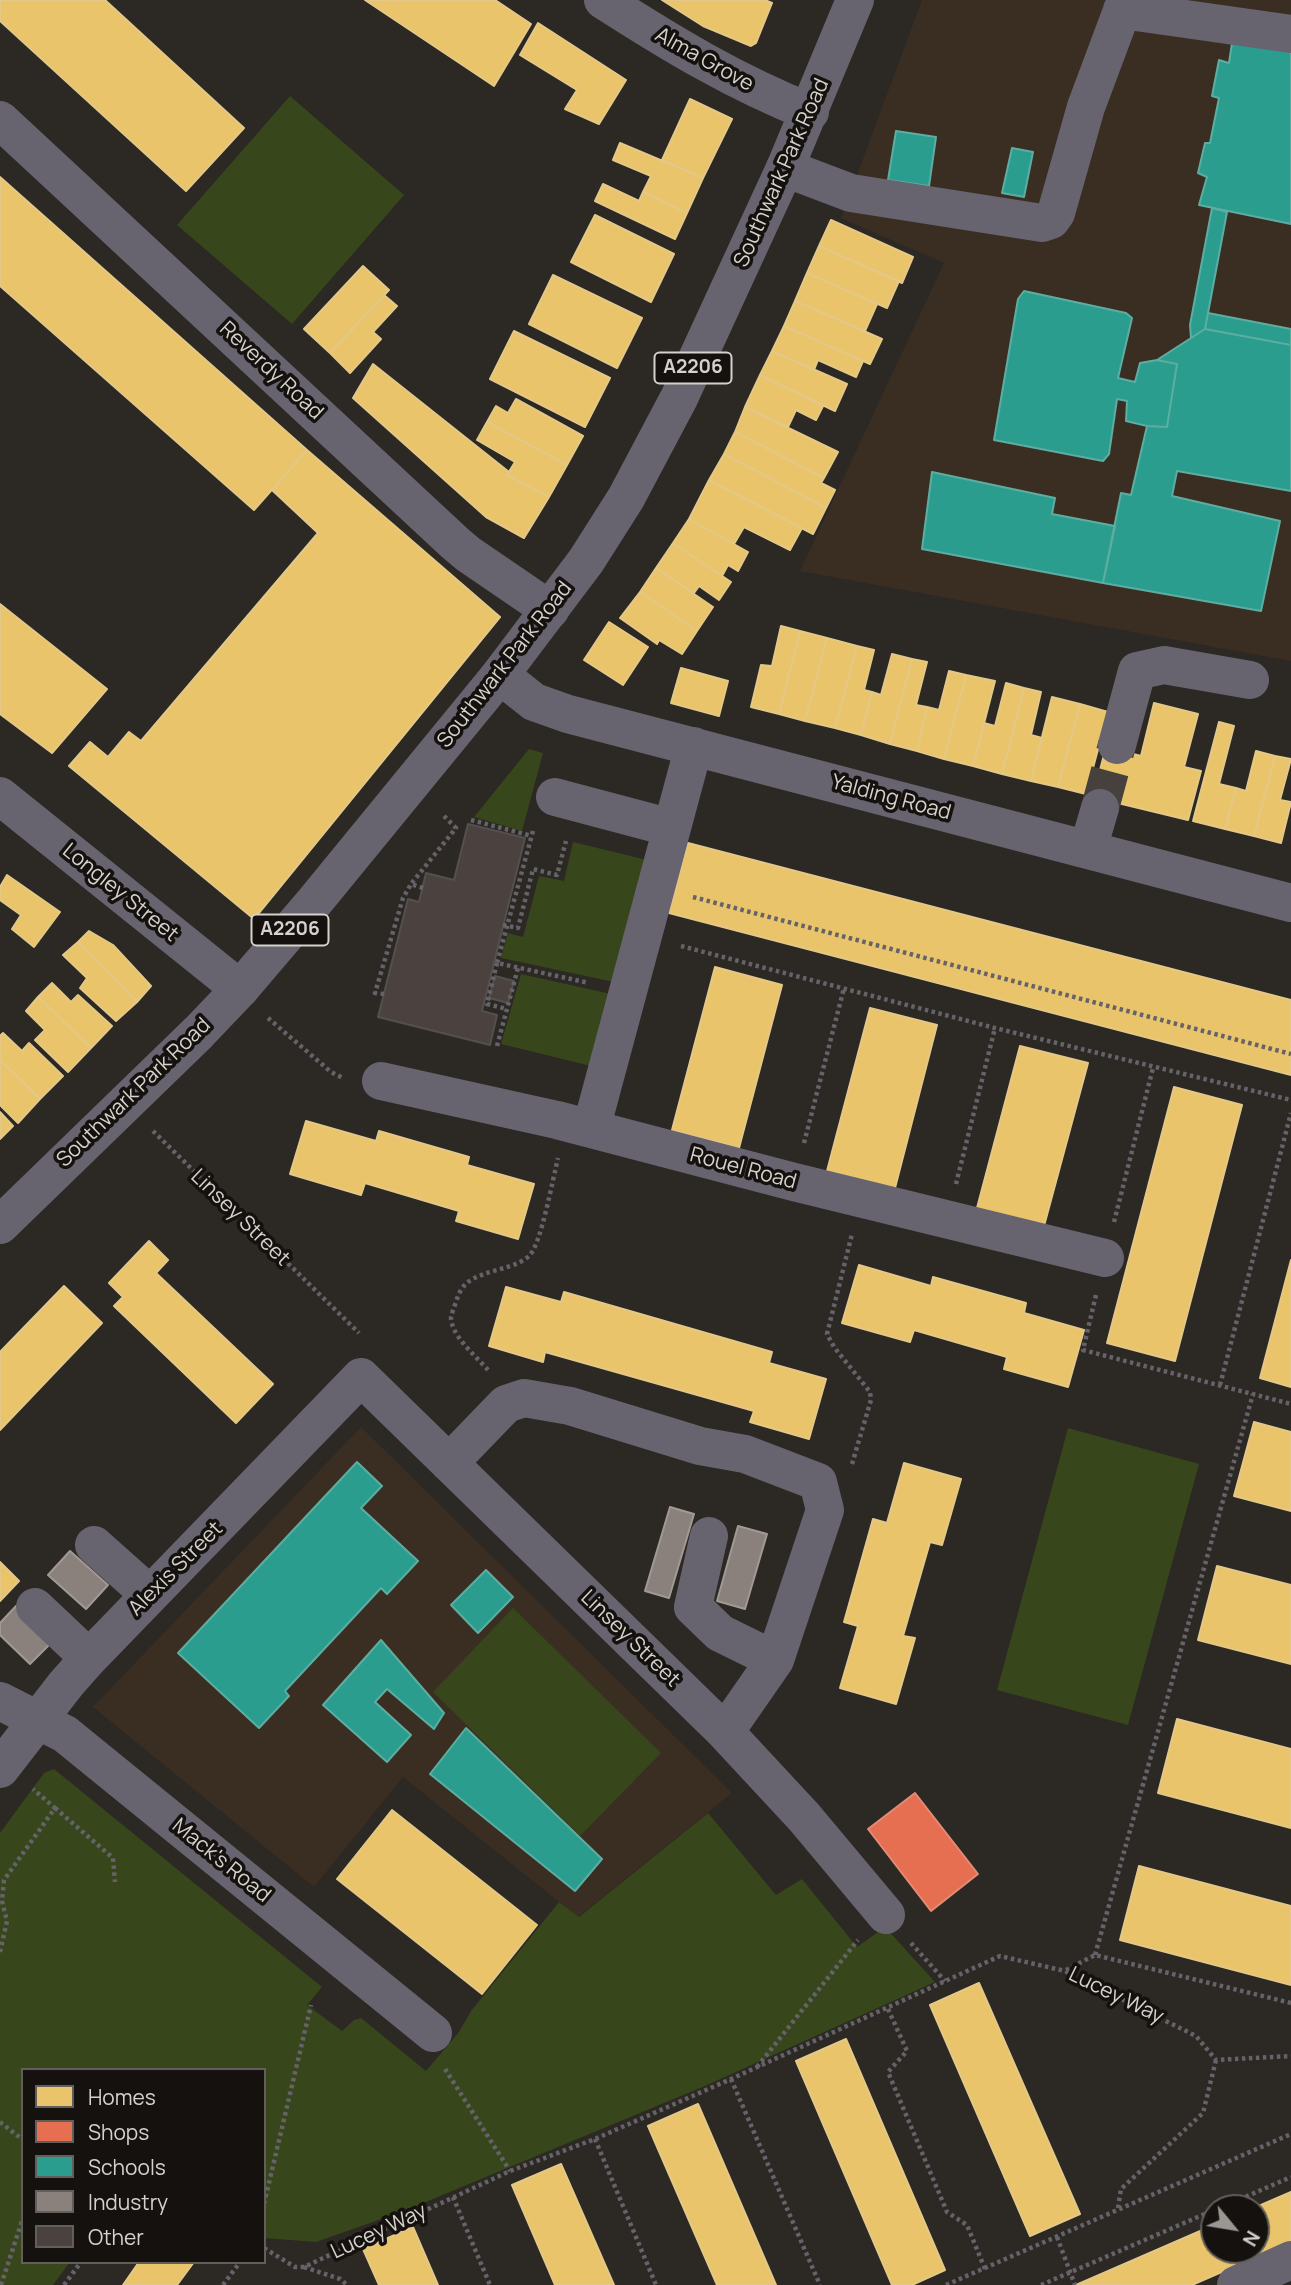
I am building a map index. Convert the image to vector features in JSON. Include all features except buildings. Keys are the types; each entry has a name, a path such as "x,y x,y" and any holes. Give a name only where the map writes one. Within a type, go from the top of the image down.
{"main road":[{"name":"Southwark Park Road","path":"0,1225 240,989 500,675 602,537 656,443 785,168 856,0"}],"street":[{"name":"Alma Grove","path":"603,0 684,52 734,79 810,112"},
{"path":"785,168 851,192 1042,223 1051,220 1056,213 1086,107 1124,5 1291,34"},
{"name":"Reverdy Road","path":"0,120 462,548 550,610"},
{"path":"1117,745 1137,671 1164,665 1250,680"},
{"name":"Yalding Road","path":"500,675 534,702 568,715 1291,903"},
{"path":"591,1129 694,746"},
{"name":"Longley Street","path":"0,796 240,989"},
{"path":"555,797 671,828"},
{"path":"1088,849 1100,808"},
{"name":"Rouel Road","path":"381,1081 591,1129 1105,1258"},
{"name":"Linsey Street","path":"361,1377 725,1732 776,1785 886,1915"},
{"name":"Alexis Street","path":"15,1778 39,1719 89,1658 361,1377"},
{"path":"449,1463 506,1404 524,1398 570,1406 700,1446 745,1454 818,1482 824,1510 775,1660 725,1732"},
{"path":"709,1536 692,1607 720,1633 775,1660"},
{"path":"94,1545 150,1595"},
{"path":"35,1607 89,1658"},
{"name":"Mack's Road","path":"0,1701 65,1734 437,2047"},
{"path":"1236,2285 1291,2260"}],"path":[{"path":"384,994 375,993 403,898 456,828 444,816"},
{"path":"471,820 533,834 486,1004 507,1009"},
{"path":"506,925 518,928 533,869 556,875 566,840"},
{"path":"411,884 423,888"},
{"path":"698,898 1291,1055"},
{"path":"643,936 995,1028 1291,1100"},
{"path":"497,963 627,992"},
{"path":"497,1046 518,968"},
{"path":"794,1182 844,988"},
{"path":"268,1018 338,1076 362,1082 381,1081"},
{"path":"945,1219 995,1028"},
{"path":"1153,1067 1083,1350 1291,1404"},
{"path":"1220,1385 1291,1113"},
{"name":"Linsey Street","path":"153,1131 359,1334"},
{"path":"506,1404 495,1379 459,1336 451,1316 462,1285 470,1279 522,1260 531,1254 537,1241 558,1156"},
{"path":"851,1465 871,1400 870,1392 834,1347 827,1334 853,1228"},
{"path":"1095,1955 1253,1394"},
{"path":"15,1778 113,1858 115,1882"},
{"path":"0,1952 7,1921 2,1901 4,1880 55,1808"},
{"path":"756,2068 860,1937 886,1915 945,1981"},
{"path":"1065,1970 1095,1955 1291,2003"},
{"name":"Lucey Way","path":"304,2267 510,2171 595,2139 888,2009 1000,1956 1065,1970 1196,2036 1216,2060"},
{"path":"266,2196 311,2005"},
{"path":"888,2009 907,2050 888,2072 947,2213 967,2225 985,2269"},
{"path":"437,2047 510,2171"},
{"path":"1118,2209 1121,2189 1203,2113 1216,2060 1291,2056"},
{"path":"731,2079 820,2285"},
{"path":"0,2122 21,2138"},
{"path":"15,2134 21,2135"},
{"path":"946,2285 1291,2134"},
{"path":"595,2139 656,2285"},
{"path":"1252,2194 1291,2177"},
{"name":"Lucey Way","path":"453,2197 490,2285"},
{"path":"1041,2285 1200,2216"},
{"path":"1,2285 21,2224"},
{"path":"1057,2236 1075,2285"},
{"name":"Lucey Way","path":"266,2249 295,2267 304,2267 340,2279 347,2285"},
{"path":"64,2285 80,2264"},
{"path":"223,2285 239,2264"}],"shaded area":[{"path":"922,0 1291,0 1291,661 800,571 944,263 841,218"},
{"path":"361,1427 732,1793 578,1917 403,1777 314,1887 93,1707"}],"green space":[{"path":"290,96 404,195 292,324 177,225"},
{"path":"529,749 543,753 522,831 474,817"},
{"path":"573,842 647,860 614,982 501,958 508,933 523,937 539,876 564,881"},
{"path":"521,974 611,994 591,1066 501,1044"},
{"path":"1068,1428 1199,1464 1128,1725 997,1690"},
{"path":"513,1608 661,1753 580,1836 433,1692"},
{"path":"54,1769 322,1987 307,2005 342,2031 354,2020 361,2018 426,2071 559,1902 579,1917 708,1813 776,1895 802,1879 857,1947 885,1927 935,1982 705,2086 404,2211 316,2242 266,2238 266,2068 21,2068 21,2264 69,2264 53,2285 0,2285 0,1833 44,1773"}],"tunnel":[{"path":"1100,808 1117,745"}]}
